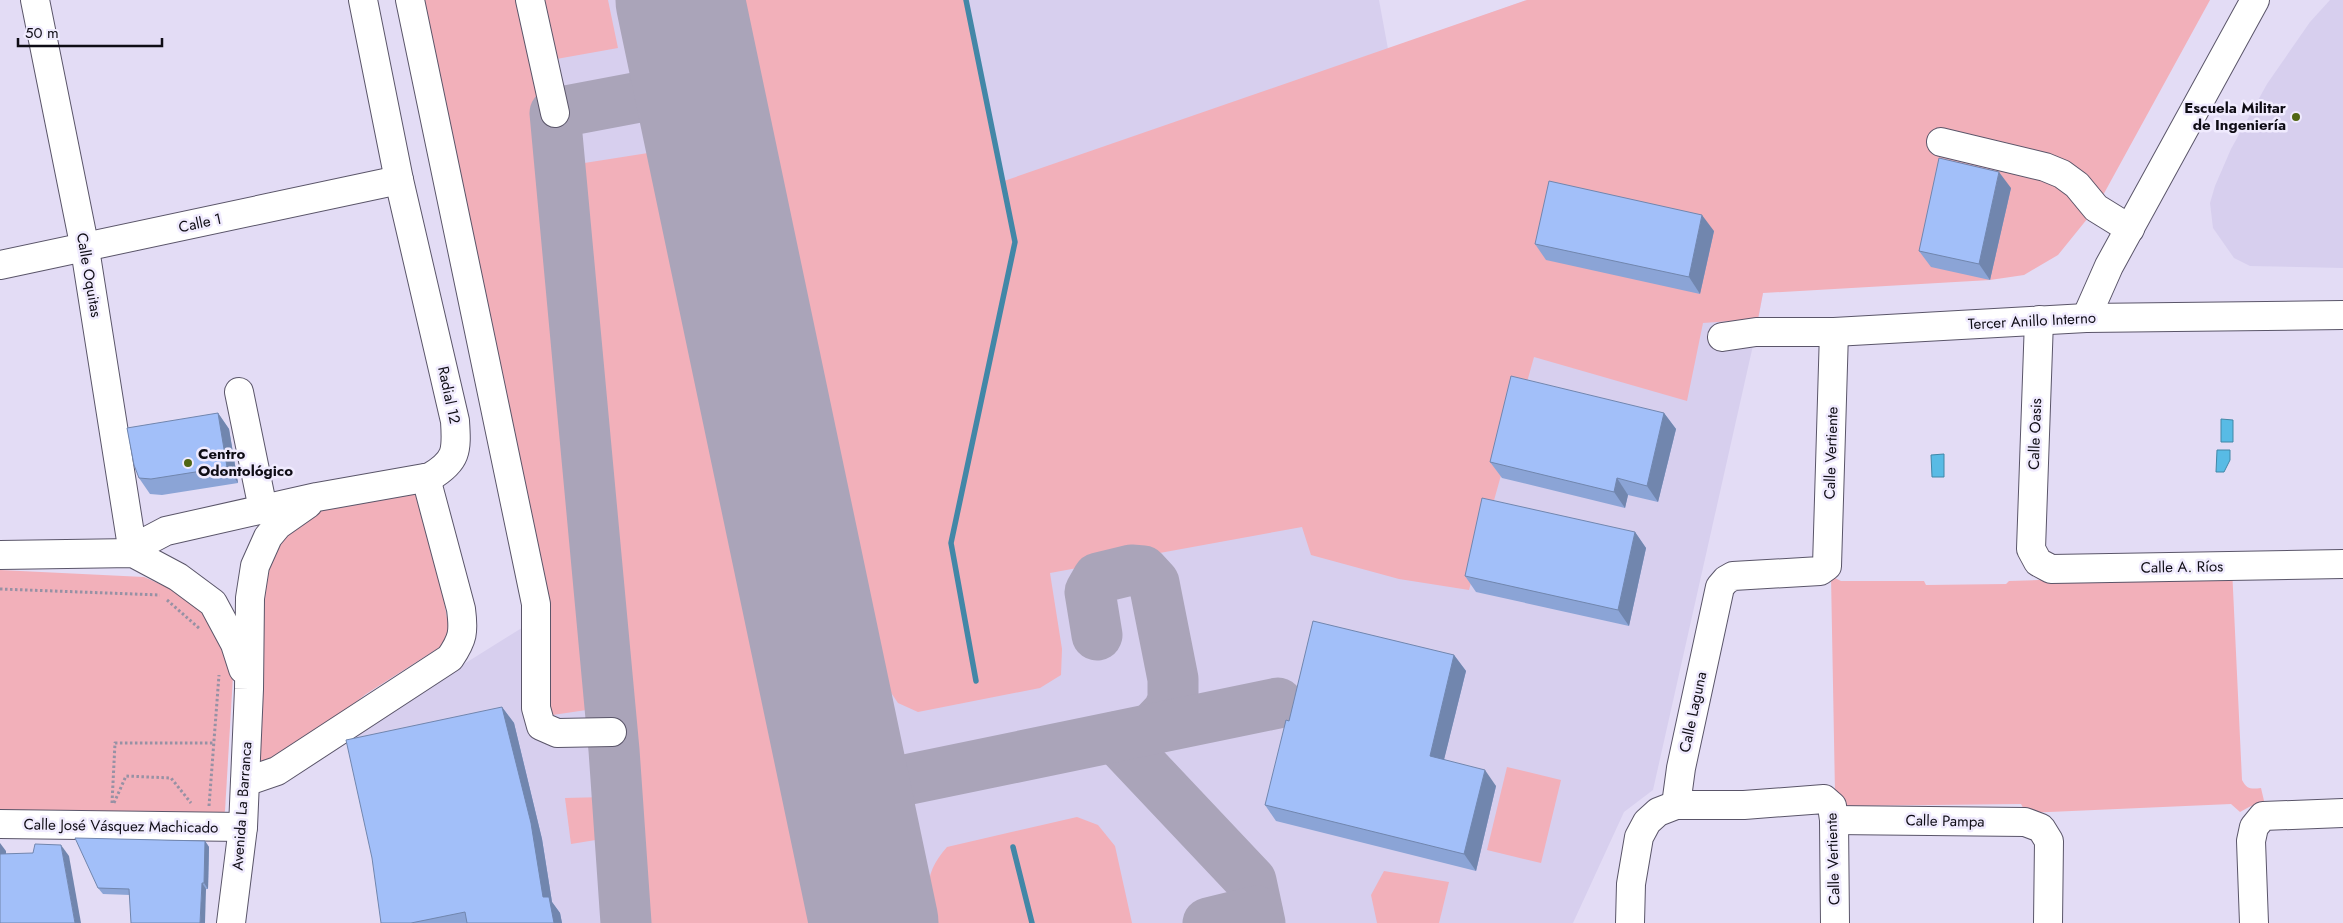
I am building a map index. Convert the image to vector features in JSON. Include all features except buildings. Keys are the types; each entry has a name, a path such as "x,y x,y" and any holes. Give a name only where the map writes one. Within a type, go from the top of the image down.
{"street":[{"name":"Calle Oquitas","path":"35,0 85,248 133,553"},
{"name":"Radial 12","path":"133,553 147,541 166,531 317,497 426,478 445,468 457,448 456,421 399,180 363,0"},
{"path":"410,0 536,604 536,708 541,726 557,733 612,732"},
{"path":"530,0 555,113"},
{"path":"2086,318 2109,266 2255,0"},
{"path":"1941,142 2045,167 2062,174 2096,208 2130,229"},
{"name":"Calle 1","path":"0,265 399,180"},
{"name":"Tercer Anillo Interno","path":"1722,338 1756,332 1834,332 2086,318 2343,315"},
{"name":"Calle Oasis","path":"2031,549 2039,320"},
{"name":"Calle Vertiente","path":"1820,572 1827,566 1828,557 1834,332"},
{"path":"239,392 263,509"},
{"path":"245,782 277,771 450,658 461,642 464,628 461,609 426,478"},
{"name":"Avenida La Barranca","path":"231,923 243,827 249,689 250,598 255,566 268,537 278,525 317,497"},
{"name":"Calle A. Ríos","path":"2031,549 2038,562 2051,569 2343,564"},
{"path":"0,555 133,553"},
{"name":"Avenida La Barranca","path":"133,553 178,577 213,603 235,644 249,689"},
{"name":"Calle Laguna","path":"1676,805 1681,768 1720,587 1726,580 1739,575 1820,572"},
{"name":"Calle Pampa","path":"1676,805 1744,804 2026,822 2041,828 2049,841 2048,923"},
{"path":"1630,923 1631,884 1639,837 1647,822 1658,812 1676,805"},
{"name":"Calle Vertiente","path":"1829,810 1835,923"},
{"path":"2254,923 2251,841 2254,827 2263,816 2343,813"},
{"name":"Calle José Vásquez Machicado","path":"0,824 243,827"}],"path":[{"path":"0,589 161,595 203,632"},
{"path":"203,809 209,809 220,666"},
{"path":"112,806 115,743 215,743"},
{"path":"112,806 126,776 171,778 196,809"},
{"path":"112,806 121,807"}],"shaded area":[{"path":"403,0 1379,0 1388,49 1527,0 1763,293 1756,332 1653,790 1624,812 1573,923 390,923 352,734 525,626 533,607"},
{"path":"419,0 608,0 618,48 534,63 593,709 546,716"},
{"path":"739,0 966,0 1004,181 1527,0 2210,0 2096,208 2058,255 2024,275 1990,280 1763,293 1758,319 1703,323 1687,401 1534,357 1469,590 1399,579 1311,555 1302,527 1050,573 1062,649 1061,675 1040,688 918,712 898,703 881,678"},
{"name":"Escuela Militar de Ingeniería","path":"2330,0 2343,0 2343,268 2250,266 2234,258 2213,228 2210,203 2215,186 2231,149 2267,84 2310,22"},
{"path":"648,153 820,923 645,923 578,164"},
{"path":"424,489 451,640 366,694 281,760 257,764 263,573 280,540 297,524 324,509"},
{"path":"2232,568 2242,780 2250,788 2261,788 2265,805 2251,806 2240,812 2231,804 2026,813 2021,804 1843,806 1835,793 1831,576 1841,581 1924,581 1926,585 2006,584 2009,581 2039,580 2048,577"},
{"path":"0,570 144,577 176,591 206,616 229,653 233,676 225,811 222,816 0,820"},
{"path":"1507,767 1561,780 1541,863 1487,850"},
{"path":"605,797 608,838 571,844 565,798"},
{"path":"1077,817 1098,825 1115,846 1132,923 934,923 929,891 930,874 947,847"},
{"path":"1384,871 1449,882 1439,923 1377,923 1371,895"}],"water":[{"path":"2221,419 2233,420 2233,442 2221,442"},
{"path":"2217,450 2230,450 2230,460 2224,472 2216,472"},
{"path":"1944,454 1944,477 1932,477 1931,455"}],"waterway":[{"path":"966,0 1015,242 951,543 976,681"},
{"path":"1013,847 1032,923"}],"taxiway":[{"path":"626,923 614,750 555,113 698,86"},
{"path":"1097,635 1090,592 1098,578 1131,570 1143,571 1154,583 1173,679 1173,700 1168,712 1151,730"},
{"path":"847,792 1278,703"},
{"path":"1115,737 1251,881 1260,923"},
{"path":"1208,923 1257,911"}],"runway":[{"path":"680,0 874,923"}],"place":[{"name":"Escuela Militar de Ingeniería","path":"2296,117"},
{"name":"Centro Odontológico","path":"188,463"}]}
